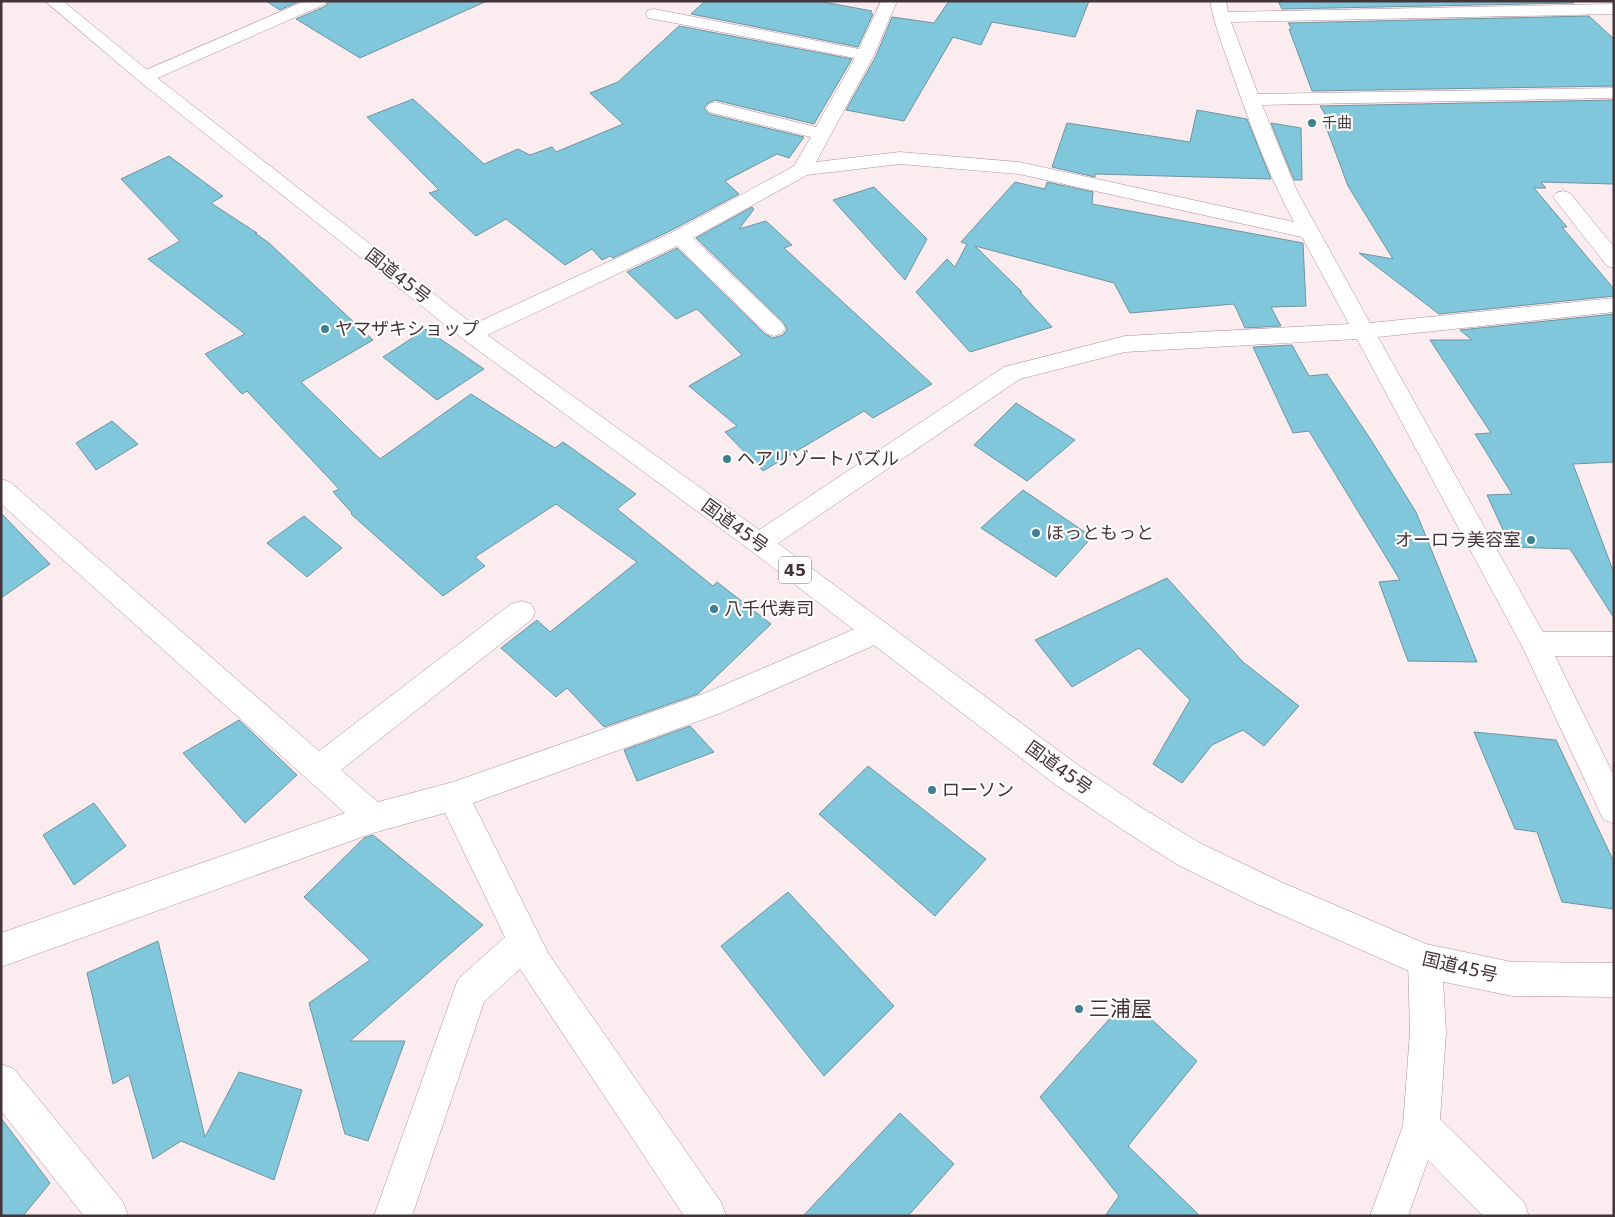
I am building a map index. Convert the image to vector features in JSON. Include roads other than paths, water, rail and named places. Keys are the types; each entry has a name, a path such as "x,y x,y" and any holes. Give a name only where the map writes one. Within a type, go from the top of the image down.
{"main road":[{"name":"国道45号","path":"53,1 471,334 758,542 1067,775 1189,854 1269,894 1425,962 1512,979 1614,980"},
{"path":"145,76 319,1"},
{"path":"802,170 865,55 889,1"},
{"path":"1614,9 1220,9 1251,100 1287,190 1534,644 1614,809"},
{"path":"654,14 865,55"},
{"path":"1251,100 1614,93"},
{"path":"714,108 822,134"},
{"path":"471,334 680,237 802,170 900,158 1019,168 1309,232"},
{"path":"1563,197 1614,262"},
{"path":"680,237 774,328"},
{"path":"758,542 1012,373 1125,344 1364,331 1614,304"},
{"path":"5,499 318,769 372,818"},
{"path":"318,769 521,612"},
{"path":"1,950 372,818 453,796 711,704 876,632"},
{"path":"1534,644 1614,644"},
{"path":"453,796 536,965 707,1216"},
{"path":"393,1216 470,991 525,942"},
{"path":"1389,1216 1421,1126 1428,1032 1425,962"},
{"path":"1,1082 109,1216"},
{"path":"1421,1126 1510,1216"}],"place":[{"name":"千曲","path":"1312,123"},
{"name":"ヤマザキショップ","path":"325,329"},
{"name":"ヘアリゾートパズル","path":"727,459"},
{"name":"ほっともっと","path":"1036,533"},
{"name":"オーロラ美容室","path":"1531,540"},
{"name":"八千代寿司","path":"714,609"},
{"name":"ローソン","path":"932,790"},
{"name":"三浦屋","path":"1079,1009"}]}
